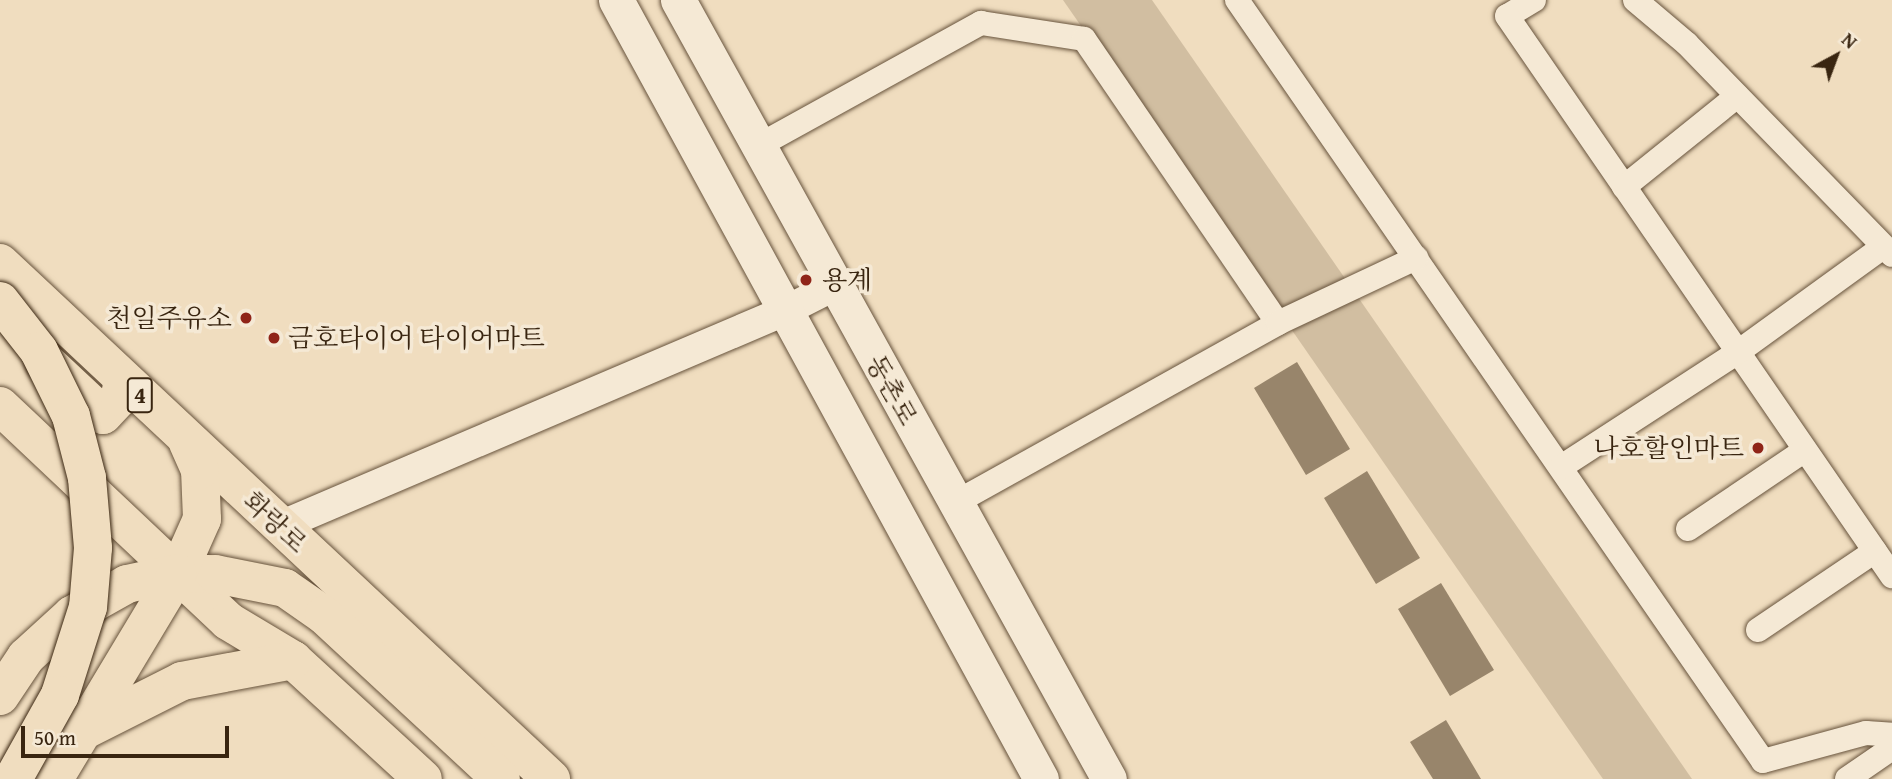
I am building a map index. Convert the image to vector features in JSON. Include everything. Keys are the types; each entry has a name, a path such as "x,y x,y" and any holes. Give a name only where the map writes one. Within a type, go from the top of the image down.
{"main road":[{"path":"616,0 1041,779"},
{"name":"동촌로","path":"678,0 1109,779"},
{"name":"화랑로","path":"0,263 551,779"},
{"path":"0,301 39,351 71,416 87,478 93,548 88,607 60,695 13,779"},
{"path":"0,320 103,415 120,397 123,379"},
{"path":"0,406 228,621 293,660 412,769"},
{"path":"54,779 178,573 202,519 200,470 187,440"},
{"path":"280,526 264,541 260,573 293,660"},
{"path":"0,696 26,657 72,615 127,584 178,573 215,574 285,588 324,615 501,779"},
{"path":"83,731 182,681 293,660"},
{"path":"412,769 404,732 415,721 434,717"}],"street":[{"path":"1237,0 1763,761 1866,733 1892,735"},
{"path":"1534,0 1507,16 1892,576"},
{"path":"1561,467 1887,251 1687,44 1635,0"},
{"path":"758,146 981,23 1084,39 1278,323"},
{"path":"1625,187 1737,96"},
{"path":"955,503 1278,323 1416,258"},
{"path":"280,526 787,310 834,285"},
{"path":"1688,529 1805,450"},
{"path":"1758,630 1875,551"},
{"path":"1847,779 1863,771 1892,748"}],"shaded area":[{"path":"1063,0 1152,0 1692,779 1603,779"}],"building":[{"path":"1297,362 1350,449 1306,475 1254,388"},
{"path":"1367,471 1420,558 1376,584 1324,498"},
{"path":"1441,583 1494,670 1450,696 1398,609"},
{"path":"1446,720 1481,779 1433,779 1410,742"}],"place":[{"name":"용계","path":"806,280"},
{"name":"천일주유소","path":"246,318"},
{"name":"금호타이어 타이어마트","path":"274,338"},
{"name":"나호할인마트","path":"1758,448"}]}
